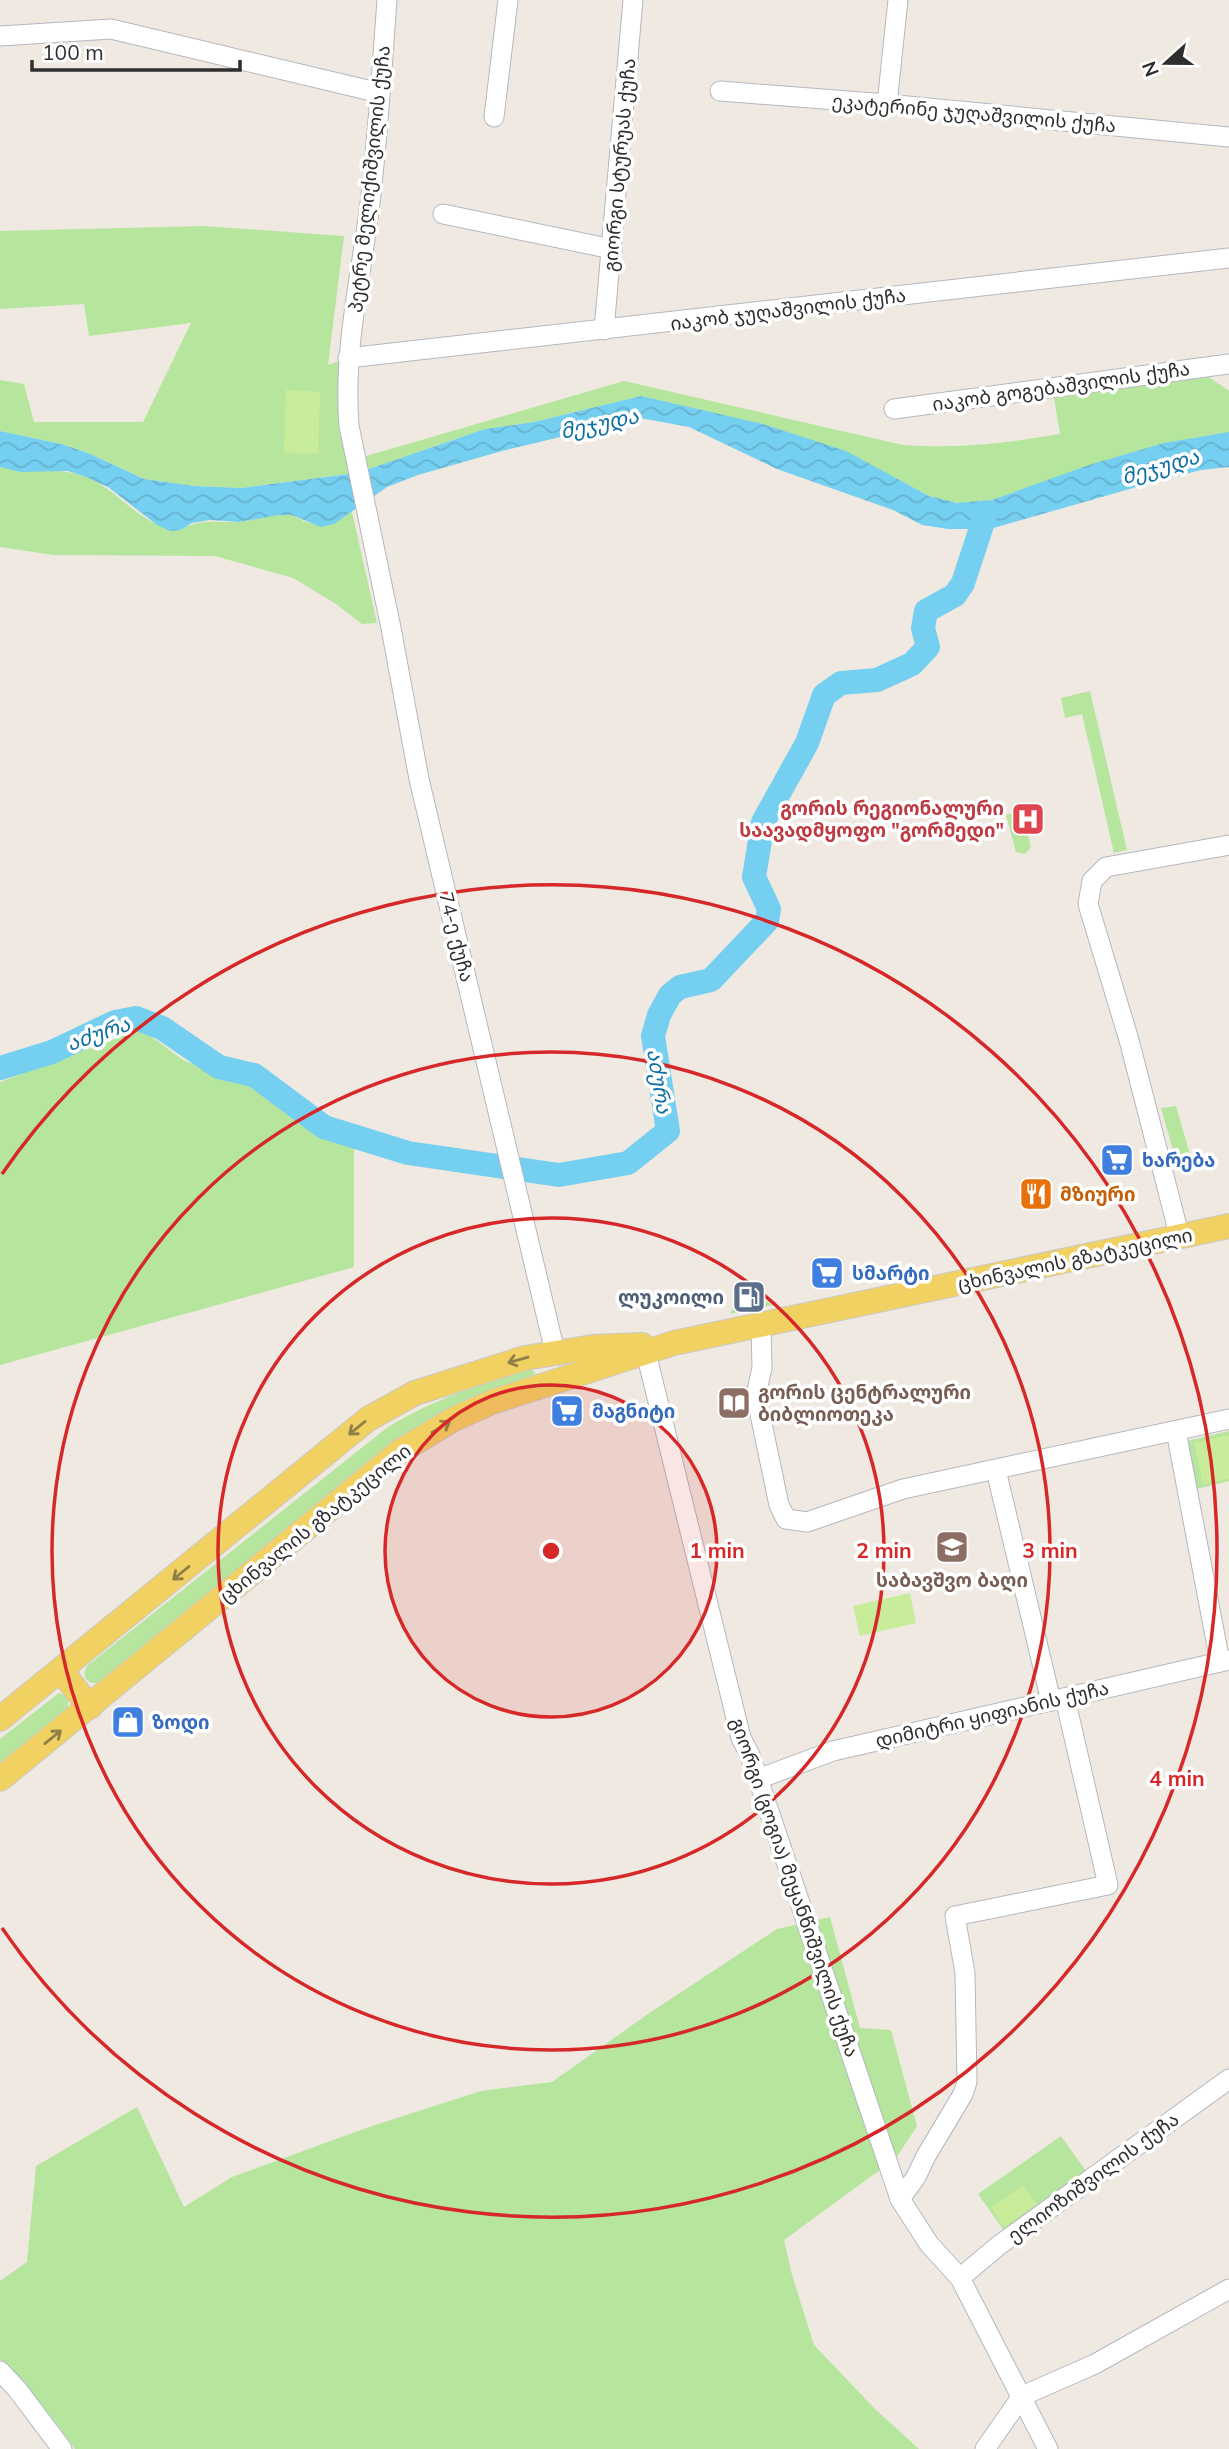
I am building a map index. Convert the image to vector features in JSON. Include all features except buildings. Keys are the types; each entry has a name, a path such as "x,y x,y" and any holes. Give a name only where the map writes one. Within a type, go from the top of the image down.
{"main road":[{"name":"ცხინვალის გზატკეცილი","path":"0,1779 399,1452 452,1420 492,1402 674,1343 1229,1226"},
{"name":"ცხინვალის გზატკეცილი","path":"0,1719 369,1419 415,1393 525,1358 555,1352 593,1347 674,1343"},
{"path":"555,1352 559,1371 555,1381"},
{"path":"61,1671 90,1707"}],"street":[{"name":"პეტრე მელიქიშვილის ქუჩა","path":"348,358 370,204 387,0"},
{"path":"494,117 508,0"},
{"name":"გიორგი სტურუას ქუჩა","path":"604,330 633,0"},
{"path":"887,104 898,0"},
{"path":"0,36 111,29 380,93"},
{"name":"ეკატერინე ჯუღაშვილის ქუჩა","path":"720,91 1229,137"},
{"path":"443,214 612,249"},
{"name":"იაკობ ჯუღაშვილის ქუჩა","path":"348,358 1229,258"},
{"name":"74-ე ქუჩა","path":"348,358 346,392 349,426 419,779 555,1352"},
{"name":"იაკობ გოგებაშვილის ქუჩა","path":"894,409 1229,363"},
{"path":"1180,1238 1129,1040 1088,904 1092,881 1106,867 1229,845"},
{"path":"761,1325 762,1368 756,1395 779,1505 786,1518 807,1522 903,1489 1229,1419"},
{"name":"გიორგი (გოგია) მეყანწიშვილის ქუჩა","path":"646,1353 740,1738 750,1755 900,2199 929,2244 960,2278 1048,2449"},
{"path":"1176,1430 1224,1661"},
{"path":"900,2199 916,2177 963,2094 967,2082 965,1973 955,1916 1108,1885 996,1469"},
{"name":"დიმიტრი ყიფიანის ქუჩა","path":"758,1779 833,1751 1224,1661"},
{"name":"ელიოზიშვილის ქუჩა","path":"960,2278 998,2246 1229,2079"},
{"path":"985,2449 1022,2396 1095,2364 1229,2290"},
{"path":"0,2371 17,2389 62,2449"}],"green space":[{"path":"205,226 344,236 328,365 348,358 356,459 624,381 903,445 962,446 1060,434 1054,398 1209,377 1229,391 1229,432 1127,454 1012,495 960,503 935,498 896,479 641,396 534,422 485,429 357,473 241,488 194,486 144,479 88,453 61,444 0,431 0,380 24,384 34,422 143,422 191,323 89,336 84,304 0,309 0,231"},
{"path":"286,390 320,392 318,454 284,453"},
{"path":"0,467 65,472 86,477 106,488 150,521 181,530 202,522 238,522 279,514 292,515 314,524 325,524 352,512 377,623 362,624 336,604 293,578 215,556 53,555 0,547"},
{"path":"1090,691 1127,850 1114,853 1082,714 1065,718 1061,698"},
{"path":"1022,810 1031,847 1025,854 1016,852 1006,815"},
{"path":"141,1029 183,1060 249,1086 319,1134 354,1142 354,1267 0,1365 0,1082"},
{"path":"1176,1106 1193,1165 1178,1168 1161,1108"},
{"path":"766,1301 773,1305 730,1314 734,1307"},
{"path":"529,1369 535,1372 532,1379 400,1439 356,1471 100,1682 92,1683 86,1679 88,1665 388,1427 457,1394"},
{"path":"1229,1431 1229,1481 1196,1489 1187,1441"},
{"path":"1229,1435 1229,1479 1203,1484 1194,1443"},
{"path":"910,1593 916,1623 860,1636 853,1606"},
{"path":"59,1693 68,1699 66,1711 0,1763 0,1739"},
{"path":"830,1917 860,2028 891,2030 917,2126 896,2158 784,2240 814,2345 875,2409 919,2449 75,2449 0,2359 0,2281 27,2262 36,2166 137,2107 184,2207 232,2177 369,2127 481,2091 552,2082 648,2014 777,1929"},
{"path":"1061,2136 1088,2174 1005,2232 978,2194"},
{"path":"1023,2185 1037,2204 1004,2227 991,2208"}],"water":[{"name":"მეჯუდა","path":"641,396 763,424 846,451 929,496 957,503 992,500 1092,464 1164,443 1229,432 1229,467 1201,470 1154,482 990,529 948,529 922,525 893,510 777,469 689,427 640,418 502,451 418,475 387,487 334,524 321,527 292,515 279,515 239,522 210,520 170,531 157,525 108,487 86,477 68,471 20,472 0,467 0,431 61,444 88,453 144,479 194,486 241,488 357,473 485,429 534,422"}],"waterway":[{"name":"აძურა","path":"0,1068 52,1052 115,1022 136,1018 162,1028 219,1067 254,1075 324,1127 408,1153 559,1175 628,1163 668,1131 653,1036 659,1015 670,995 680,987 711,980 767,921 769,909 754,877 763,822 807,743 824,695 841,683 877,680 912,664 928,647 923,628 926,611 955,595 963,583 985,516"}],"place":[{"name":"გორის რეგიონალური საავადმყოფო \"გორმედი\"","path":"1028,819"},
{"name":"ხარება","path":"1117,1160"},
{"name":"მზიური","path":"1036,1194"},
{"name":"სმარტი","path":"827,1273"},
{"name":"ლუკოილი","path":"749,1297"},
{"name":"გორის ცენტრალური ბიბლიოთეკა","path":"734,1403"},
{"name":"მაგნიტი","path":"567,1411"},
{"name":"საბავშვო ბაღი","path":"952,1547"},
{"name":"ზოდი","path":"128,1722"}]}
